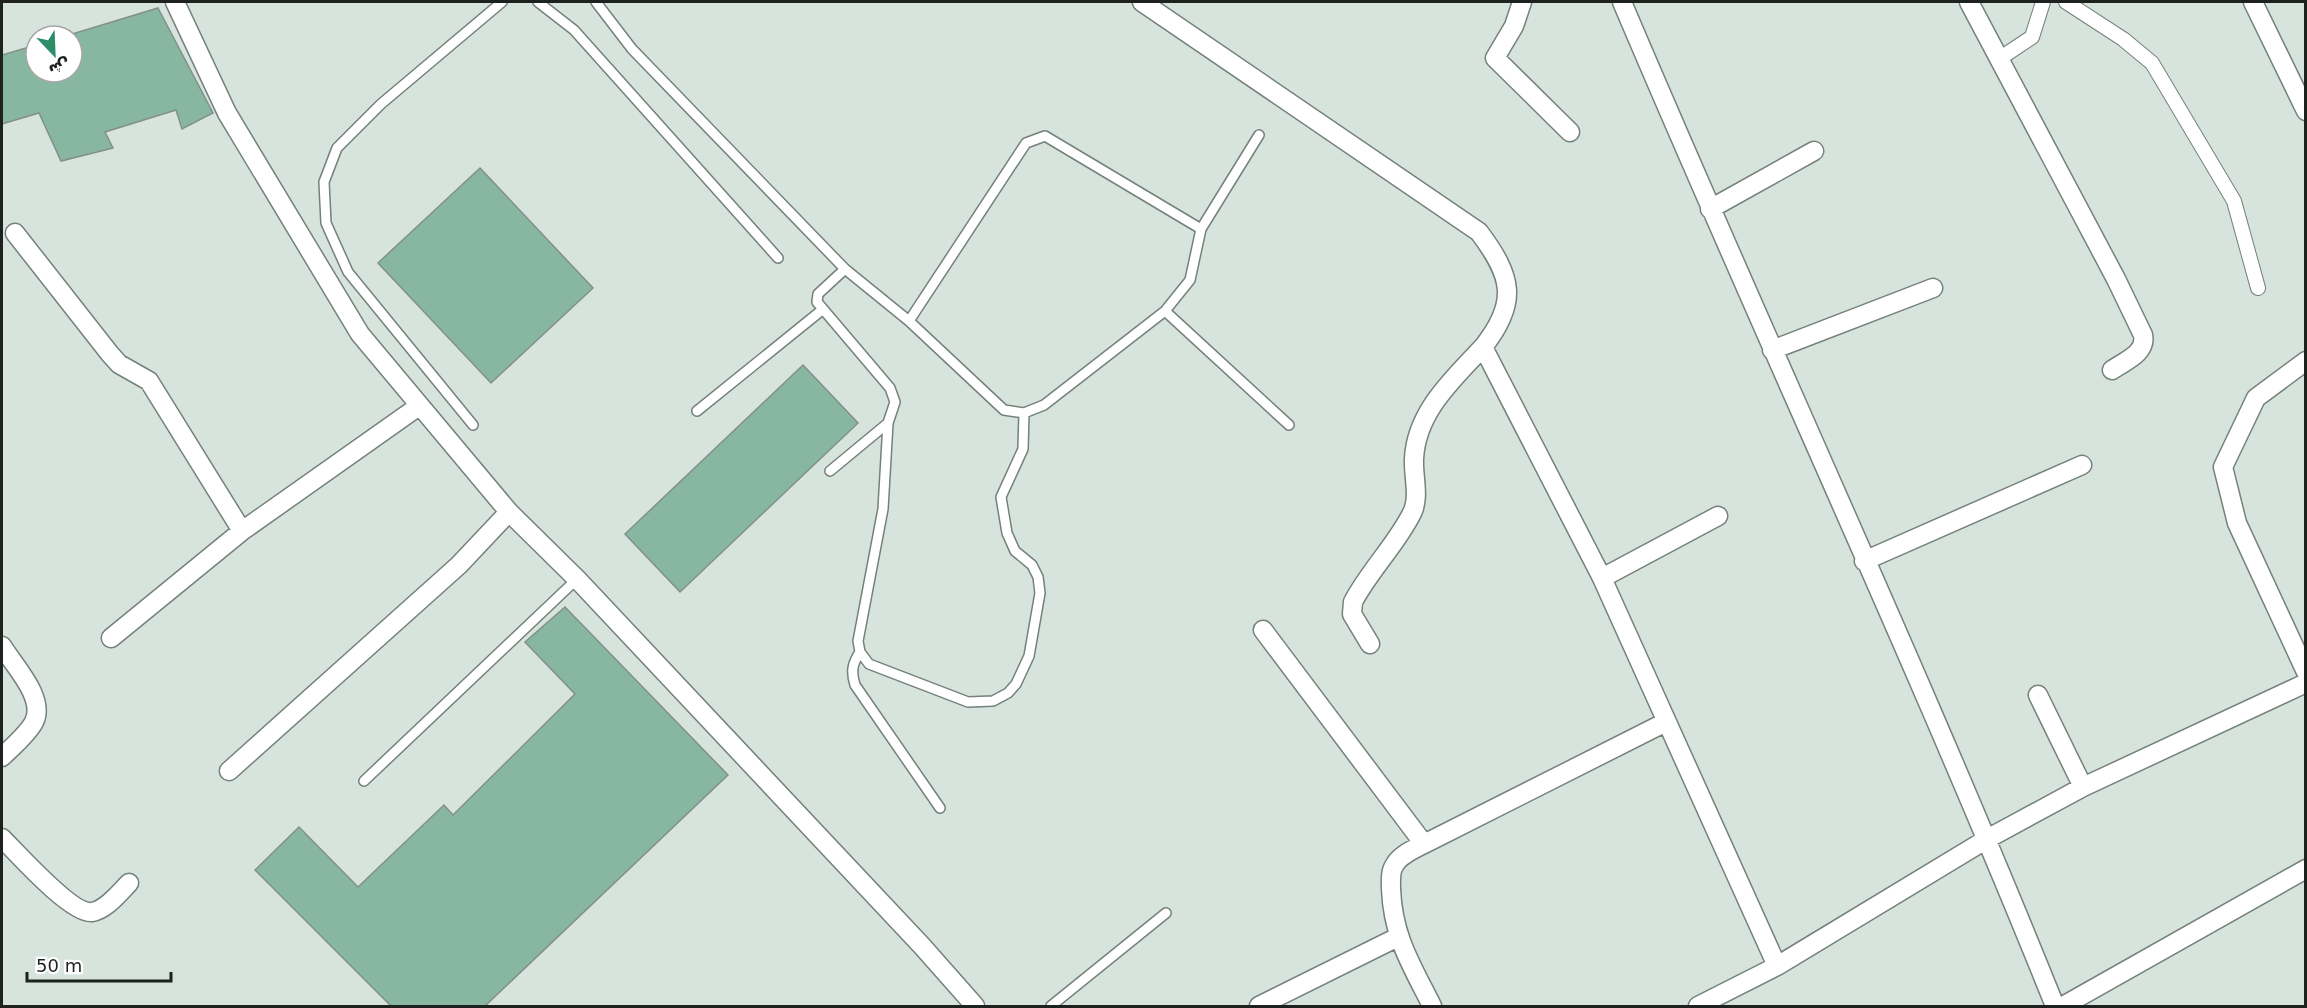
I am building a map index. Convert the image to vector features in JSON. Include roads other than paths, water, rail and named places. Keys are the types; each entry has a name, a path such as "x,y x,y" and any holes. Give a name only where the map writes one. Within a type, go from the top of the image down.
{"street":[{"path":"176,2 227,113 360,334 509,512 577,579 975,1006"},
{"path":"1142,2 1479,232 1499,259 1509,286 1497,330 1432,405 1418,432 1414,459 1416,493 1413,512 1353,602 1352,614 1370,644"},
{"path":"1522,2 1514,26 1495,53 1495,58 1569,132"},
{"path":"1622,2 1710,209 1988,839 2055,1006"},
{"path":"1969,2 2116,279 2143,335 2145,342 2142,350 2112,370"},
{"path":"1999,59 2031,37 2043,2"},
{"path":"2066,2 2122,39 2152,63 2234,201 2258,288"},
{"path":"2253,2 2306,111"},
{"path":"1710,209 1814,151"},
{"path":"15,233 119,364 149,381 242,531"},
{"path":"1772,350 1933,288"},
{"path":"1483,348 1602,578 1778,966"},
{"path":"2306,361 2256,398 2223,467 2238,523 2306,672"},
{"path":"111,638 242,531 419,406"},
{"path":"1864,561 2082,465"},
{"path":"229,771 459,565 509,512"},
{"path":"1602,578 1718,516"},
{"path":"1263,630 1424,844"},
{"path":"2,646 34,696 37,706 37,713 29,730 2,757"},
{"path":"1698,1006 1778,966 1988,839 2083,788 2306,683"},
{"path":"2038,695 2083,788"},
{"path":"1432,1006 1398,937 1393,918 1391,876 1393,866 1403,856 1424,844 1666,722"},
{"path":"2,838 64,898 83,912 93,912 106,905 129,883"},
{"path":"2063,1006 2306,869"},
{"path":"1258,1006 1398,937"}],"lane":[{"path":"473,425 348,272 326,223 324,182 337,148 381,104 502,2"},
{"path":"538,2 574,30 778,258"},
{"path":"596,2 632,49 845,269 909,321 1004,410 1024,413 1044,405 1166,311 1190,280 1201,229 1259,135"},
{"path":"909,321 1026,143 1045,136 1201,229"},
{"path":"845,269 819,294 817,302 890,388 895,402 888,423 883,509 858,641 860,652 869,664 968,702 993,701 1008,693 1016,684 1029,656 1040,593 1038,577 1032,565 1015,551 1007,533 1001,497 1023,449 1024,413"},
{"path":"697,411 822,310"},
{"path":"1166,311 1289,425"},
{"path":"830,471 888,423"},
{"path":"364,781 577,579"},
{"path":"860,652 853,662 852,674 855,685 940,808"},
{"path":"1051,1006 1166,913"}]}
